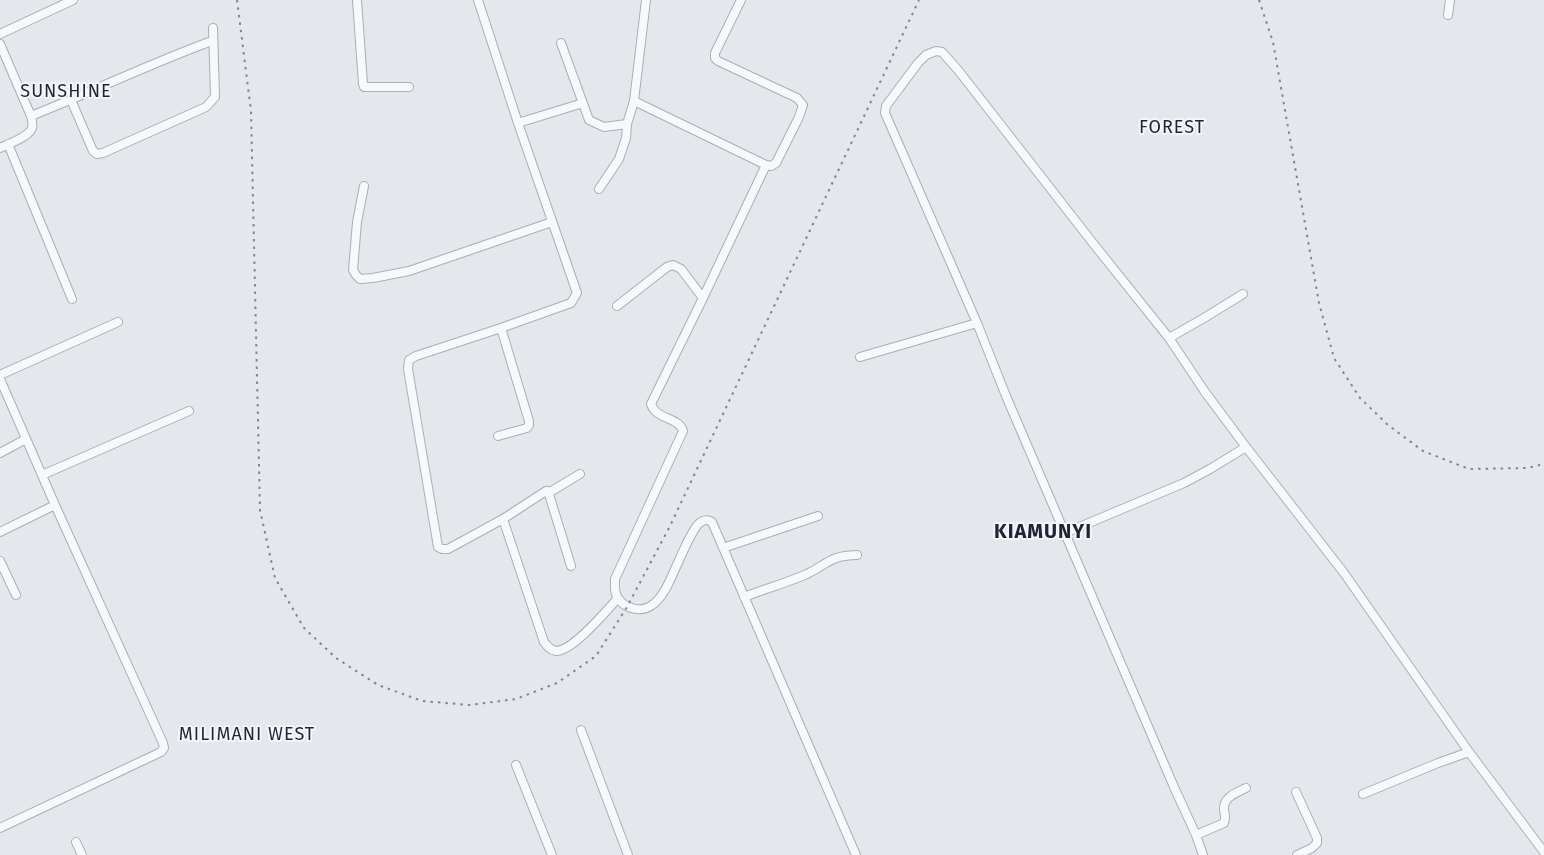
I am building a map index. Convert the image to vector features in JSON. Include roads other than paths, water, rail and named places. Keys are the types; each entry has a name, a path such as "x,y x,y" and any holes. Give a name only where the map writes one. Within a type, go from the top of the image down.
{"street":[{"path":"0,34 73,0"},
{"path":"357,0 364,87 409,87"},
{"path":"478,0 577,293 571,303 409,360 408,364 438,545 442,549 448,549 504,519 546,491 550,492 580,474"},
{"path":"599,190 619,159 626,138 627,124 634,101 646,0"},
{"path":"634,101 766,165 771,166 776,163 799,117 802,105 797,98 715,58 715,53 741,0"},
{"path":"1448,15 1450,0"},
{"path":"71,100 93,151 97,154 206,107 215,97 213,28"},
{"path":"31,116 168,57 212,41"},
{"path":"561,43 590,120 604,127 627,124"},
{"path":"0,44 31,116 33,127 24,137 4,146 72,299"},
{"path":"1203,855 1006,396 977,323 885,113 886,106 918,63 926,55 936,51 944,53 958,70 1169,338 1205,392 1340,568 1469,752 1544,852"},
{"path":"518,123 583,103"},
{"path":"766,165 704,298 651,404 655,412 681,426 683,431 616,579 615,589 618,598 626,607 641,609 651,606 664,591 699,522 706,520 712,522 856,855"},
{"path":"364,186 357,222 354,270 360,278 373,278 409,271 552,222"},
{"path":"617,306 667,267 673,265 681,269 704,298"},
{"path":"1169,338 1243,294"},
{"path":"0,828 161,752 164,748 0,377 118,322"},
{"path":"860,357 977,323"},
{"path":"498,436 527,428 529,425 502,328"},
{"path":"42,475 189,411"},
{"path":"0,453 26,439"},
{"path":"1065,533 1184,483 1246,447"},
{"path":"550,492 571,566"},
{"path":"0,532 55,505"},
{"path":"723,548 818,516"},
{"path":"504,519 544,642 551,649 558,650 574,643 618,598"},
{"path":"744,597 808,573 832,558 857,555"},
{"path":"0,561 16,595"},
{"path":"581,730 628,855"},
{"path":"1363,794 1469,752"},
{"path":"516,765 552,855"},
{"path":"1196,835 1224,823 1226,818 1224,805 1226,801 1246,788"},
{"path":"1296,792 1317,838 1317,843 1312,848 1297,855"},
{"path":"76,842 82,855"}],"railway":[{"path":"237,0 251,111 260,510 275,578 304,628 336,658 378,685 422,701 470,705 516,699 557,683 596,656 627,607 670,526 919,0"},
{"path":"1259,0 1273,42 1319,303 1334,358 1360,398 1388,425 1423,451 1469,469 1527,468 1544,464"}],"district":[{"name":"SUNSHINE","path":"66,92"},
{"name":"FOREST","path":"1172,128"},
{"name":"KIAMUNYI","path":"1043,532"},
{"name":"MILIMANI WEST","path":"247,735"}]}
